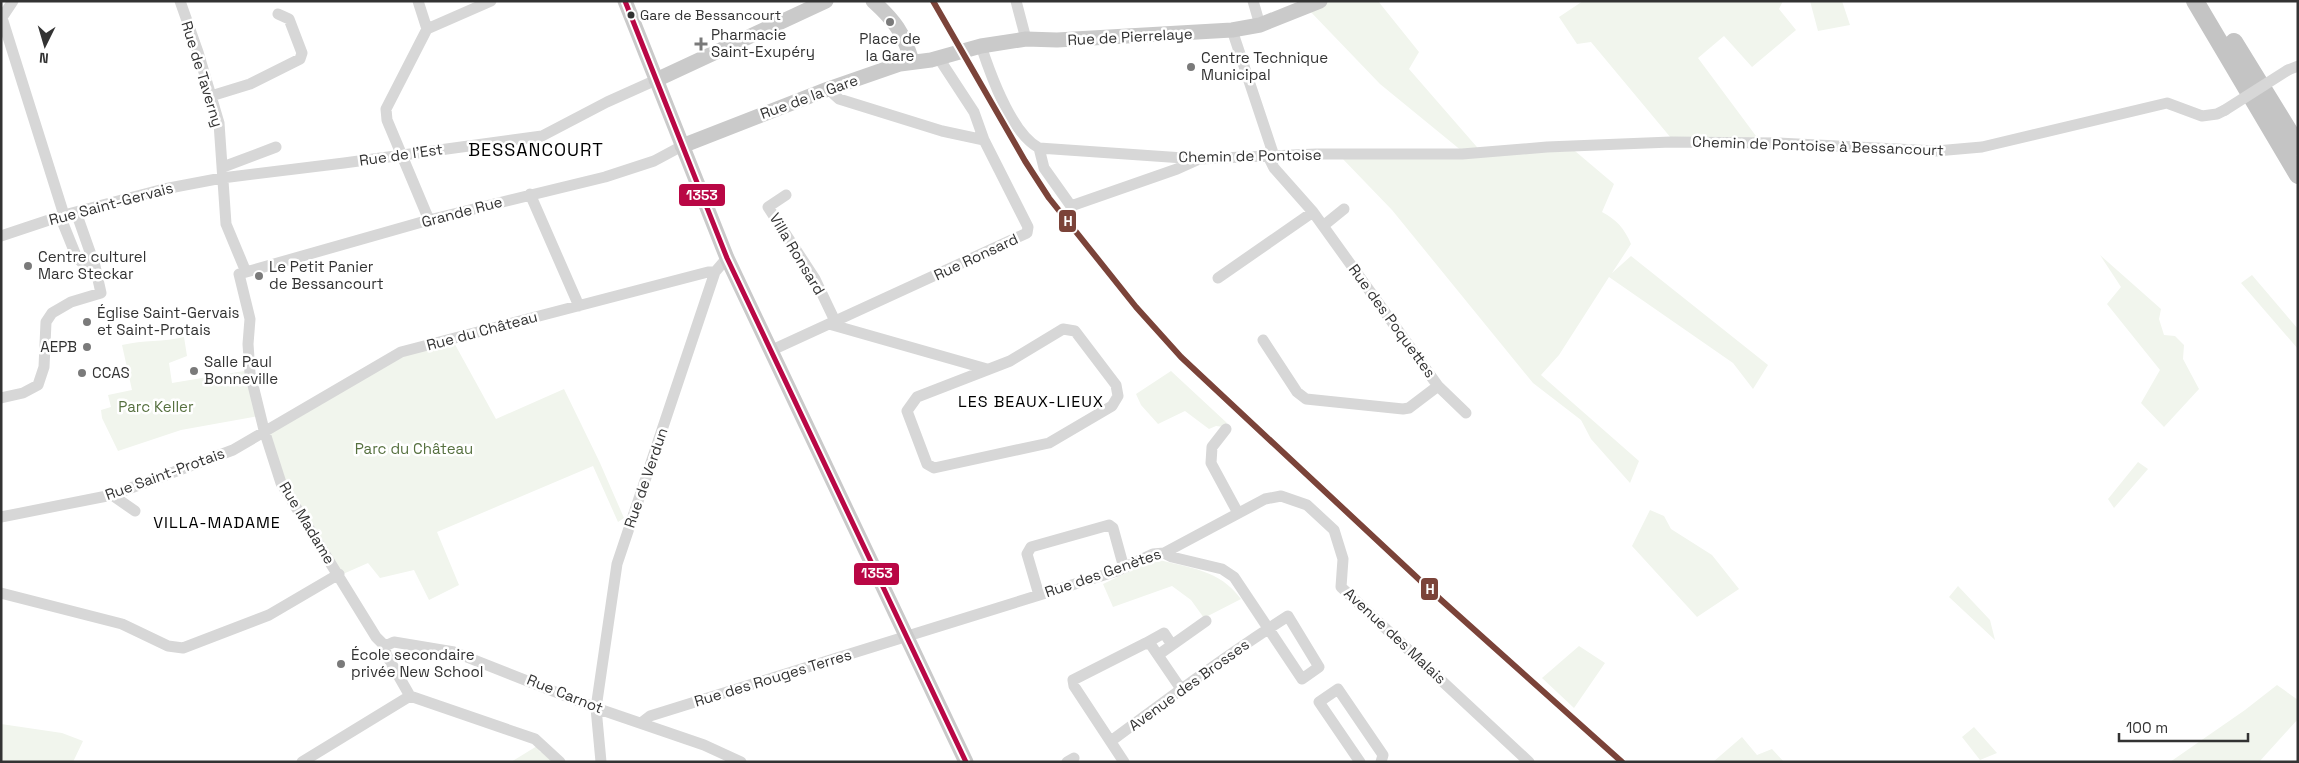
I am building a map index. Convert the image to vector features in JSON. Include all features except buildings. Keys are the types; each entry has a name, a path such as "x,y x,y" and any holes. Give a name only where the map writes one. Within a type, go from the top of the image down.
{"highway":[{"path":"2195,1 2298,175"},
{"path":"2209,1 2298,146"}],"main road":[{"path":"625,1 727,258 966,762"},
{"path":"656,80 826,1"},
{"path":"873,1 895,22 904,38 912,61"},
{"name":"Rue de Pierrelaye","path":"938,57 981,46 1026,39 1057,40 1232,30 1260,25 1320,1"},
{"name":"Rue de la Gare","path":"682,146 828,89 912,61 938,57"}],"street":[{"path":"12,1 1,18 65,215 77,258 96,275"},
{"name":"Rue de Taverny","path":"180,1 219,123 227,227"},
{"path":"418,1 427,29"},
{"path":"430,220 387,120 386,109 427,29 491,1"},
{"path":"1016,1 1026,39"},
{"path":"1253,1 1260,25"},
{"path":"211,96 250,84 300,60 302,53 289,19 278,14"},
{"name":"Rue des Poquettes","path":"1232,30 1274,168 1313,212 1438,386 1466,412"},
{"path":"981,46 990,72 1017,129 1028,142 1039,148 1044,168 1071,206 1178,169 1198,159"},
{"name":"Rue Ronsard","path":"770,351 1027,233 1028,227 984,140 974,112 938,57"},
{"name":"Chemin de Pontoise à Bessancourt","path":"1462,154 1547,147 1671,142 1778,143 1936,151 1982,147 2167,103 2202,116 2217,114 2293,68"},
{"name":"Rue de l'Est","path":"223,172 542,136 607,102 656,80"},
{"path":"828,89 840,99 942,131 984,140"},
{"path":"223,172 276,146"},
{"name":"Grande Rue","path":"243,271 430,220 630,169 654,161 676,151 682,146"},
{"name":"Chemin de Pontoise","path":"1039,148 1198,159 1271,156 1462,154"},
{"name":"Rue Saint-Gervais","path":"1,236 65,215 223,172"},
{"path":"530,194 579,306"},
{"name":"Villa Ronsard","path":"786,195 768,207 815,279 832,322"},
{"path":"1323,226 1344,209"},
{"path":"1218,278 1313,212"},
{"path":"1,398 23,393 38,385 44,367 46,322 52,313 71,302 101,293 95,266 77,215 65,215"},
{"name":"Rue Madame","path":"227,227 243,271 250,319 248,344 250,374 264,430 281,483 339,574 376,637 385,646 386,654 410,696"},
{"path":"77,258 84,260 90,252"},
{"name":"Rue de Verdun","path":"601,762 596,708 617,564 715,272 727,258"},
{"name":"Rue du Château","path":"264,430 401,352 708,272 715,272"},
{"path":"832,322 987,369 1010,362 1063,329 1075,331 1116,385 1118,396 1112,406 1049,442 934,468 927,464 907,410 917,397 987,369"},
{"path":"1263,340 1297,392 1306,399 1403,409 1416,403 1438,386"},
{"path":"1226,428 1212,447 1211,463 1238,513"},
{"name":"Rue Saint-Protais","path":"1,517 112,495 233,450 260,435 264,430"},
{"path":"112,495 135,511"},
{"name":"Rue des Genètes","path":"906,636 1124,568 1153,554 1164,553 1265,499 1281,496 1293,499"},
{"name":"Avenue des Malais","path":"1293,499 1307,505 1334,530 1343,559 1341,587 1529,762"},
{"path":"1039,595 1027,554 1030,547 1109,525 1113,528 1124,568"},
{"name":"Avenue des Brosses","path":"1111,741 1181,689 1267,629 1288,616 1319,667 1302,680 1267,629 1234,577 1222,569 1172,557 1164,553"},
{"path":"1,593 122,624 168,646 184,648 269,615 339,574"},
{"path":"1158,655 1206,621"},
{"path":"1124,762 1074,686 1073,680 1164,633 1172,645"},
{"name":"Rue des Rouges Terres","path":"641,723 650,716 906,636"},
{"name":"Rue Carnot","path":"385,646 394,642 454,652 596,708 704,745 741,762"},
{"path":"1146,643 1152,645 1181,689"},
{"path":"1360,762 1319,702 1338,689 1383,755 1381,762"},
{"path":"302,762 410,696 535,739 560,762"}],"green space":[{"path":"1318,1 1378,1 1419,52 1409,69 1483,154 1575,151 1614,184 1602,212 1620,225 1631,244 1612,273 1631,256 1768,365 1753,389 1733,363 1609,277 1559,355 1541,375 1639,461 1630,483 1591,439 1581,420 1533,383 1392,210 1339,155 1468,156 1380,84 1307,8"},
{"path":"1583,1 1783,1 1779,9 1796,30 1752,67 1724,36 1698,58 1756,136 1757,145 1671,138 1591,42 1577,44 1559,17"},
{"path":"1810,1 1842,1 1850,25 1818,31"},
{"path":"2100,255 2161,309 2159,319 2164,335 2175,336 2184,345 2183,359 2199,389 2164,427 2141,403 2160,370 2107,304 2121,287"},
{"path":"2252,275 2298,329 2298,349 2241,283"},
{"name":"Parc Keller","path":"184,337 187,356 169,363 172,383 250,370 259,416 181,430 118,451 102,418 101,410 111,407 108,395 132,390 122,345"},
{"name":"Parc du Château","path":"452,339 496,419 564,389 624,518 618,522 593,466 437,532 459,585 429,600 414,570 380,578 368,563 343,574 281,483 264,430 401,352"},
{"path":"1171,371 1227,423 1224,427 1216,426 1209,429 1185,411 1158,424 1141,405 1136,394"},
{"path":"2138,462 2148,469 2114,508 2108,499"},
{"path":"1650,510 1664,516 1671,529 1712,555 1739,589 1697,617 1632,546"},
{"path":"1155,559 1203,571 1223,581 1241,599 1204,618 1191,600 1172,586 1113,607 1103,584"},
{"path":"1958,586 1990,620 1995,640 1949,597"},
{"path":"1579,646 1605,663 1574,708 1542,678"},
{"path":"2277,685 2298,700 2298,719 2259,762 2170,762 2245,710"},
{"path":"1,724 62,733 83,741 73,762 1,762"},
{"path":"1974,727 1997,753 1980,760 1962,737"},
{"path":"1742,737 1757,755 1772,749 1784,762 1713,762"},
{"path":"537,746 540,752 543,751 556,762 511,762"}],"transit line":[{"name":"1353","path":"625,1 727,258 966,762"},
{"name":"H","path":"933,1 1025,161 1049,198 1136,307 1181,357 1440,599 1622,762"}],"place":[{"name":"Gare de Bessancourt","path":"631,15"},
{"name":"Place de la Gare","path":"890,22"},
{"name":"Pharmacie Saint-Exupéry","path":"701,44"},
{"name":"Centre Technique Municipal","path":"1191,67"},
{"name":"Centre culturel Marc Steckar","path":"28,266"},
{"name":"Le Petit Panier de Bessancourt","path":"259,276"},
{"name":"Église Saint-Gervais et Saint-Protais","path":"87,322"},
{"name":"AEPB","path":"87,347"},
{"name":"Salle Paul Bonneville","path":"194,371"},
{"name":"CCAS","path":"82,373"},
{"name":"École secondaire privée New School","path":"341,664"}],"district":[{"name":"BESSANCOURT","path":"536,150"},
{"name":"LES BEAUX-LIEUX","path":"1031,401"},
{"name":"VILLA-MADAME","path":"217,522"}]}
